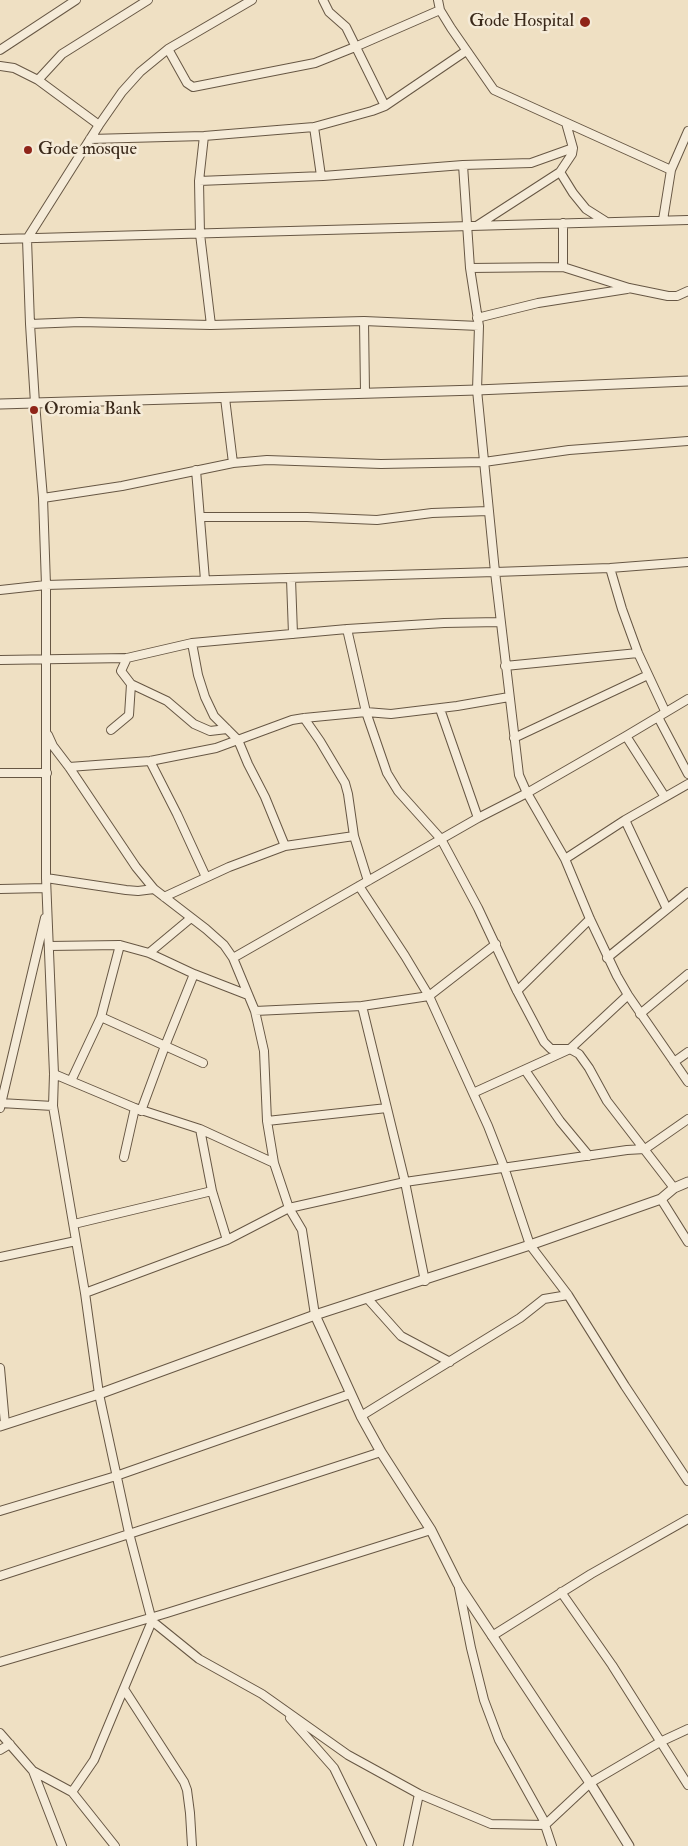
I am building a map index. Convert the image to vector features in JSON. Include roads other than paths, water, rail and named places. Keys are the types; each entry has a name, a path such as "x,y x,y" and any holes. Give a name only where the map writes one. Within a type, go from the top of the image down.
{"street":[{"path":"0,50 76,0"},
{"path":"38,80 62,54 148,0"},
{"path":"252,0 168,49 140,72 122,92 99,125 28,239 30,324 43,498 46,585 46,888 54,1074 53,1106 86,1293 99,1394 128,1533 152,1620 199,1659 262,1694 348,1755 419,1794 491,1824 545,1825 590,1783 688,1728"},
{"path":"323,0 330,12 346,27 386,106"},
{"path":"438,0 440,10 494,90 671,170"},
{"path":"168,49 187,83 193,87 315,63 440,10"},
{"path":"90,139 204,136 314,127 372,112 386,106 466,51"},
{"path":"0,66 14,68 38,80 99,125"},
{"path":"476,227 560,172 571,157 573,148 566,123"},
{"path":"314,127 321,176"},
{"path":"663,220 671,170 688,131"},
{"path":"204,136 199,181 200,234 211,325"},
{"path":"199,181 321,176 463,165 531,163 573,148"},
{"path":"463,165 466,227 478,322 477,390 488,511 519,775 527,793 565,859 607,958 640,1014 688,1082"},
{"path":"560,172 572,193 586,209 605,222"},
{"path":"0,239 688,220"},
{"path":"562,223 562,267"},
{"path":"470,268 562,267 629,288 668,296 677,296 688,291"},
{"path":"30,324 80,322 211,325 364,320 478,322 538,303 629,288"},
{"path":"364,320 365,392"},
{"path":"0,404 477,390 688,381"},
{"path":"225,398 233,463"},
{"path":"43,498 122,486 233,463 283,460 381,464 484,462 569,450 688,441"},
{"path":"196,470 206,580"},
{"path":"201,517 307,517 377,520 432,513 488,511"},
{"path":"0,590 46,585 610,568 688,562"},
{"path":"610,568 638,653 665,712"},
{"path":"291,579 293,634"},
{"path":"0,660 127,658 192,643 346,629 444,623 500,622"},
{"path":"346,629 366,712 386,773 398,791 441,839 496,944 517,991 548,1047 552,1049 570,1048 579,1054 608,1101 674,1188"},
{"path":"192,643 205,697 214,716 238,740 265,797 285,846"},
{"path":"505,666 638,653"},
{"path":"127,658 121,671 131,684 167,701 194,724 210,731 227,729"},
{"path":"514,738 648,675"},
{"path":"112,730 129,715 131,684"},
{"path":"69,767 150,760 216,748 292,720 304,718 366,712 391,714 440,709 509,697"},
{"path":"233,958 478,818 527,793 688,698"},
{"path":"440,709 478,818"},
{"path":"658,717 688,774"},
{"path":"304,718 345,784 354,836 368,881"},
{"path":"46,731 53,746 136,867 154,889 206,928 224,945 233,958 255,1012 264,1050 267,1121 274,1163 289,1208 304,1236 307,1269 315,1315 350,1394 381,1452 430,1530 458,1584 590,1783 629,1846"},
{"path":"626,736 665,797"},
{"path":"150,760 206,877"},
{"path":"0,773 46,773"},
{"path":"565,859 625,820 688,784"},
{"path":"625,820 667,909"},
{"path":"164,897 229,867 285,846 354,836"},
{"path":"46,878 126,890 154,889"},
{"path":"358,886 400,948 429,996 504,1167 530,1246 568,1295 688,1481"},
{"path":"0,889 46,888"},
{"path":"607,958 688,892"},
{"path":"48,905 0,1105 53,1106"},
{"path":"149,953 191,918"},
{"path":"517,991 590,919"},
{"path":"255,1012 362,1006 429,996 496,944"},
{"path":"49,946 120,945 149,953 194,974 248,995"},
{"path":"71,1082 101,1017 120,945"},
{"path":"124,1157 138,1109 194,974"},
{"path":"640,1014 688,974"},
{"path":"473,1093 570,1048 628,995"},
{"path":"362,1006 387,1108 425,1280"},
{"path":"101,1017 203,1063"},
{"path":"674,1062 688,1052"},
{"path":"525,1070 560,1121 589,1156"},
{"path":"54,1074 138,1109 200,1129 274,1163"},
{"path":"267,1121 387,1108"},
{"path":"86,1293 227,1240 289,1208 404,1182 645,1149 688,1119"},
{"path":"200,1129 212,1190 227,1240"},
{"path":"0,1368 3,1425 99,1394 315,1315 530,1246 661,1199 674,1188 688,1182"},
{"path":"74,1224 212,1190"},
{"path":"661,1199 688,1242"},
{"path":"0,1257 76,1241"},
{"path":"361,1416 520,1318 544,1298 568,1295"},
{"path":"367,1298 401,1336 450,1362"},
{"path":"0,1511 116,1476 350,1394"},
{"path":"0,1576 381,1452"},
{"path":"492,1636 561,1592 688,1520"},
{"path":"0,1662 152,1620 430,1530"},
{"path":"458,1584 471,1648 490,1716 499,1740 545,1825 552,1846"},
{"path":"561,1592 612,1665 688,1785"},
{"path":"72,1792 94,1760 152,1620"},
{"path":"124,1689 184,1782 190,1813 192,1846"},
{"path":"280,1707 334,1768 372,1846"},
{"path":"0,1733 33,1771 62,1846"},
{"path":"0,1750 10,1744"},
{"path":"33,1771 72,1792 115,1846"},
{"path":"408,1846 419,1794"}],"place":[{"name":"Gode Hospital","path":"585,22"},
{"name":"Gode mosque","path":"28,150"},
{"name":"Oromia Bank","path":"34,410"}]}
